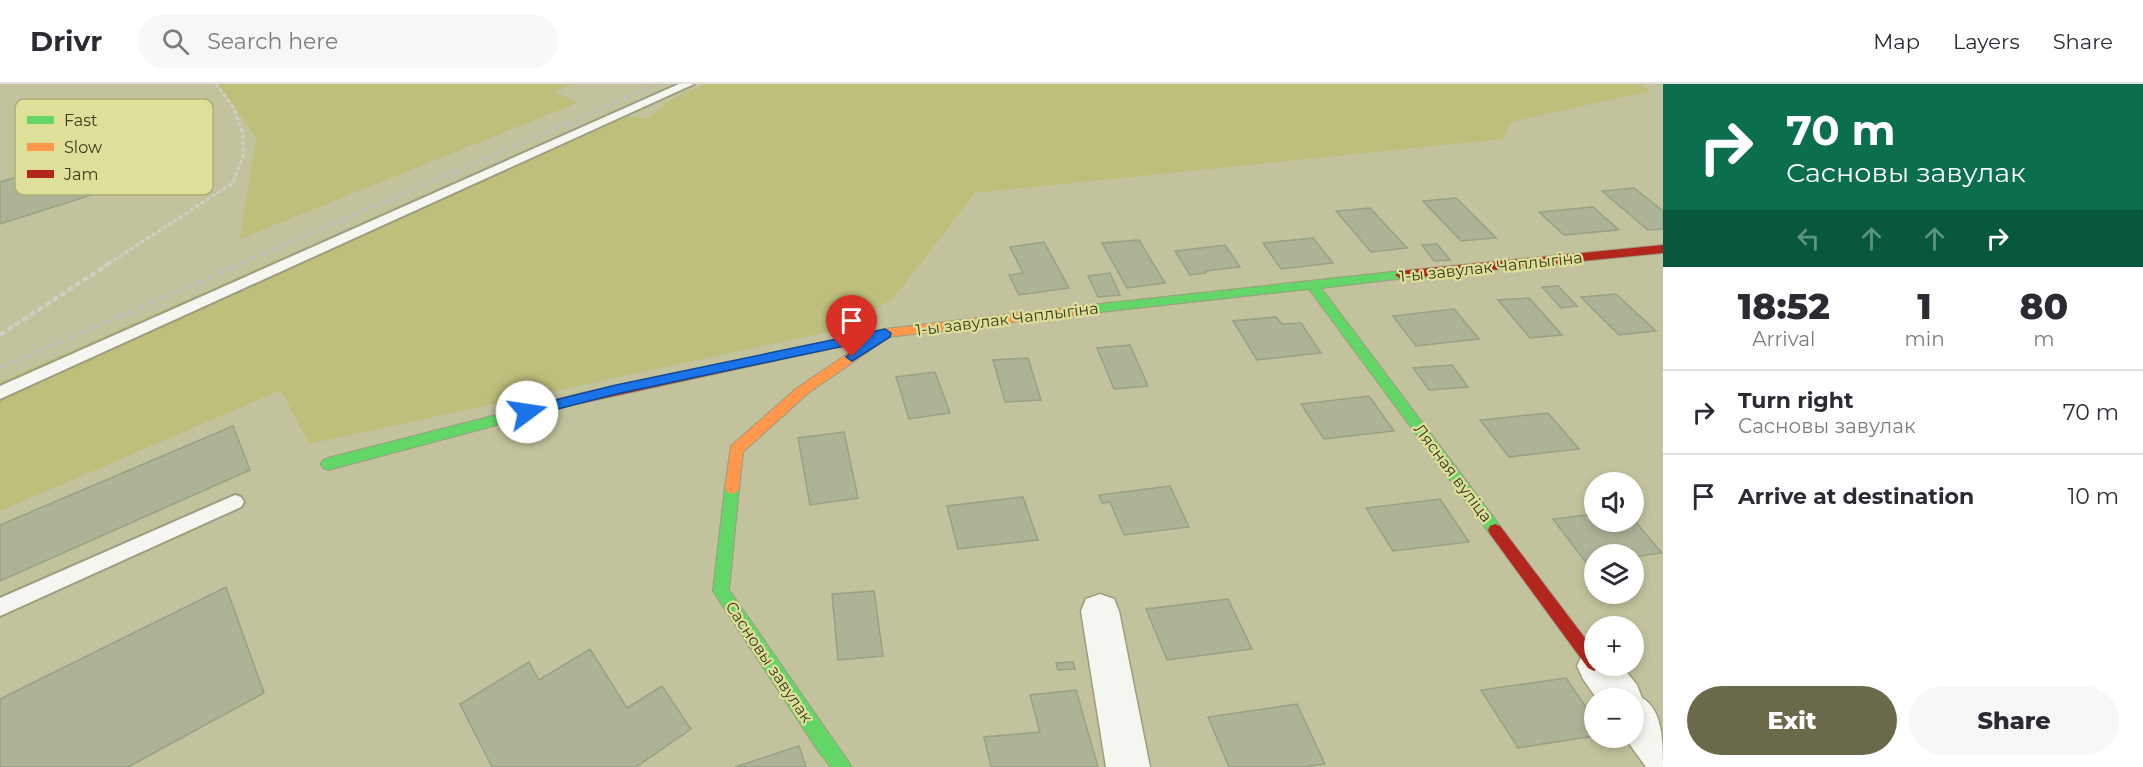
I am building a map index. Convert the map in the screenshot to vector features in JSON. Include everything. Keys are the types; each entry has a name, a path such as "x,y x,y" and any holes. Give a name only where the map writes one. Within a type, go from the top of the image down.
{"street":[{"name":"1-ы завулак Чаплыгіна","path":"328,464 616,389 885,333 1312,284 1663,249"},
{"name":"Лясная вуліца","path":"1312,284 1584,648"},
{"name":"Сасновы завулак","path":"843,767 825,746 721,591 726,533 736,450 802,392 885,333"},
{"path":"1100,611 1128,767"},
{"path":"1644,728 1663,754"}],"lane":[{"path":"0,393 688,84"},
{"path":"0,607 235,502"}],"path":[{"path":"0,335 233,183 244,153 242,128 230,100 216,84"}],"green space":[{"path":"218,84 572,84 555,91 577,103 240,239 256,138"},
{"path":"705,84 1642,84 1650,91 1511,122 1503,139 975,193 893,299 832,331 309,444 281,390 0,511 0,382 606,115 647,119 672,99"}],"building":[{"path":"15,178 15,195 91,195 0,224 0,182"},
{"path":"1634,188 1663,211 1663,229 1648,230 1602,191"},
{"path":"1456,198 1496,238 1461,241 1423,201"},
{"path":"1593,207 1619,230 1564,235 1539,212"},
{"path":"1370,208 1407,248 1371,252 1336,211"},
{"path":"1313,238 1333,263 1281,269 1263,243"},
{"path":"1139,240 1165,283 1127,288 1102,243"},
{"path":"1044,242 1069,288 1019,295 1009,275 1023,273 1010,247"},
{"path":"1437,244 1450,260 1434,261 1422,245"},
{"path":"1225,245 1240,267 1190,275 1175,251"},
{"path":"1110,273 1120,295 1098,297 1088,276"},
{"path":"1558,286 1577,306 1561,308 1542,287"},
{"path":"1616,294 1656,331 1619,335 1581,297"},
{"path":"1529,298 1562,335 1530,338 1498,300"},
{"path":"1454,309 1479,339 1416,346 1393,316"},
{"path":"1276,317 1282,324 1301,323 1321,353 1257,360 1233,321"},
{"path":"1130,345 1148,386 1114,389 1097,348"},
{"path":"1028,358 1041,400 1005,402 993,360"},
{"path":"1452,365 1468,387 1429,390 1413,368"},
{"path":"935,372 950,413 909,419 896,377"},
{"path":"1369,396 1394,431 1324,439 1301,404"},
{"path":"1548,413 1579,449 1509,457 1480,420"},
{"path":"233,426 250,470 0,581 0,525"},
{"path":"844,432 858,498 810,505 798,438"},
{"path":"1170,486 1189,527 1124,535 1110,502 1102,503 1099,495"},
{"path":"1023,497 1038,540 958,549 947,506"},
{"path":"1440,499 1469,542 1393,551 1366,508"},
{"path":"1584,515 1584,532 1644,532 1662,553 1644,556 1644,544 1584,544 1584,560 1553,519"},
{"path":"226,587 264,693 128,767 0,767 0,699"},
{"path":"874,591 883,656 838,660 832,594"},
{"path":"1228,599 1252,649 1167,660 1146,609"},
{"path":"590,649 627,708 662,686 691,729 636,767 492,767 460,704 529,662 539,680"},
{"path":"1073,662 1075,669 1058,670 1056,663"},
{"path":"1566,678 1584,704 1584,738 1518,748 1481,690"},
{"path":"1076,690 1098,767 991,767 984,737 1040,732 1030,695"},
{"path":"1297,704 1325,764 1304,767 1229,767 1208,717"},
{"path":"799,746 806,767 735,767"}],"railway":[{"path":"240,264 659,84"},
{"path":"0,368 244,263"}],"traffic: fast":[{"path":"1091,309 1401,275"},
{"path":"1312,284 1495,530"},
{"path":"328,464 582,398"},
{"path":"732,488 721,591 825,746 843,767"}],"traffic: slow":[{"path":"862,338 885,333 1091,309"},
{"path":"732,488 736,450 802,391 875,341"}],"traffic: jam":[{"path":"1401,275 1663,249"},
{"path":"582,398 862,338"},
{"path":"1495,530 1584,650"}],"route":[{"path":"527,412 616,389 885,333 852,357"}]}
